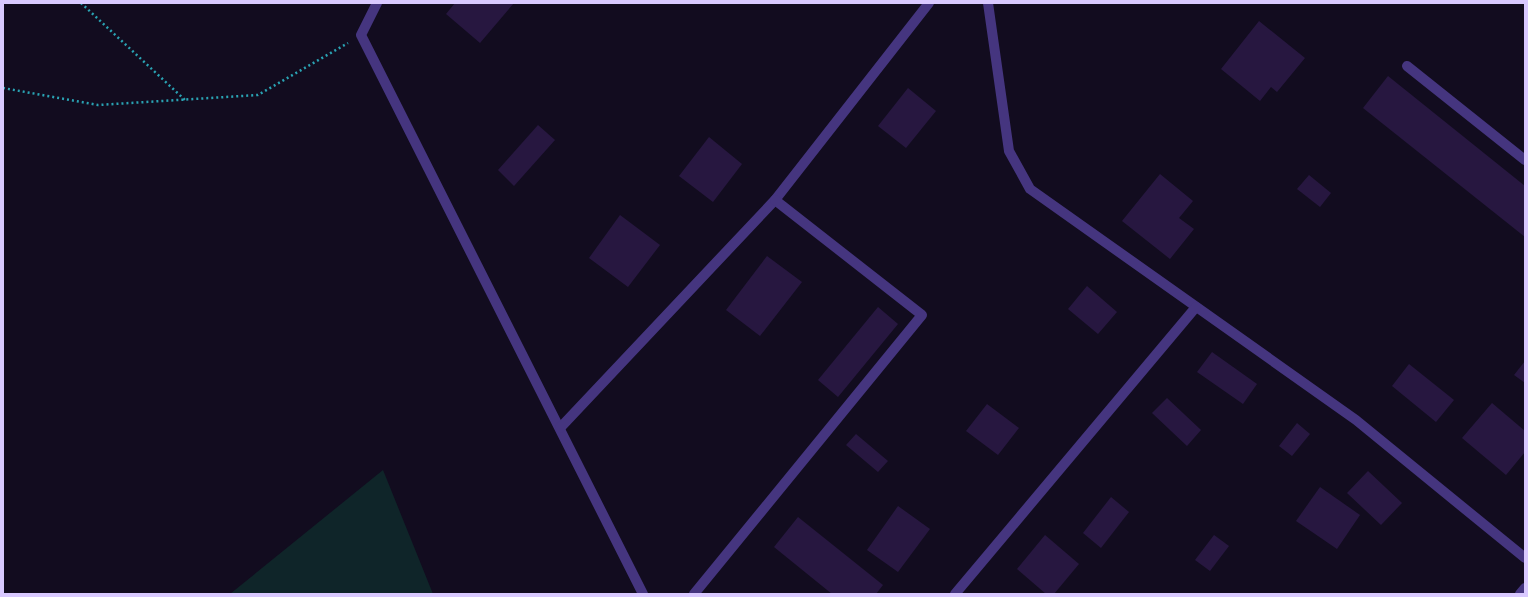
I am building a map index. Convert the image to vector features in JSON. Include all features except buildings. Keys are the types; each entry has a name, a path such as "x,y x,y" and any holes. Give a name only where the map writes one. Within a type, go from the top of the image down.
{"street":[{"path":"377,3 360,36 643,594"},
{"path":"560,428 775,200 929,3"},
{"path":"988,3 1009,151 1030,189 1356,420 1525,558"},
{"path":"1406,66 1525,160"},
{"path":"694,594 922,315 775,200"},
{"path":"955,594 1196,308"},
{"path":"1520,594 1525,588"}],"path":[{"path":"81,3 185,100"},
{"path":"3,88 98,105 258,95 360,36"}],"green space":[{"path":"383,470 433,594 230,594"}]}
